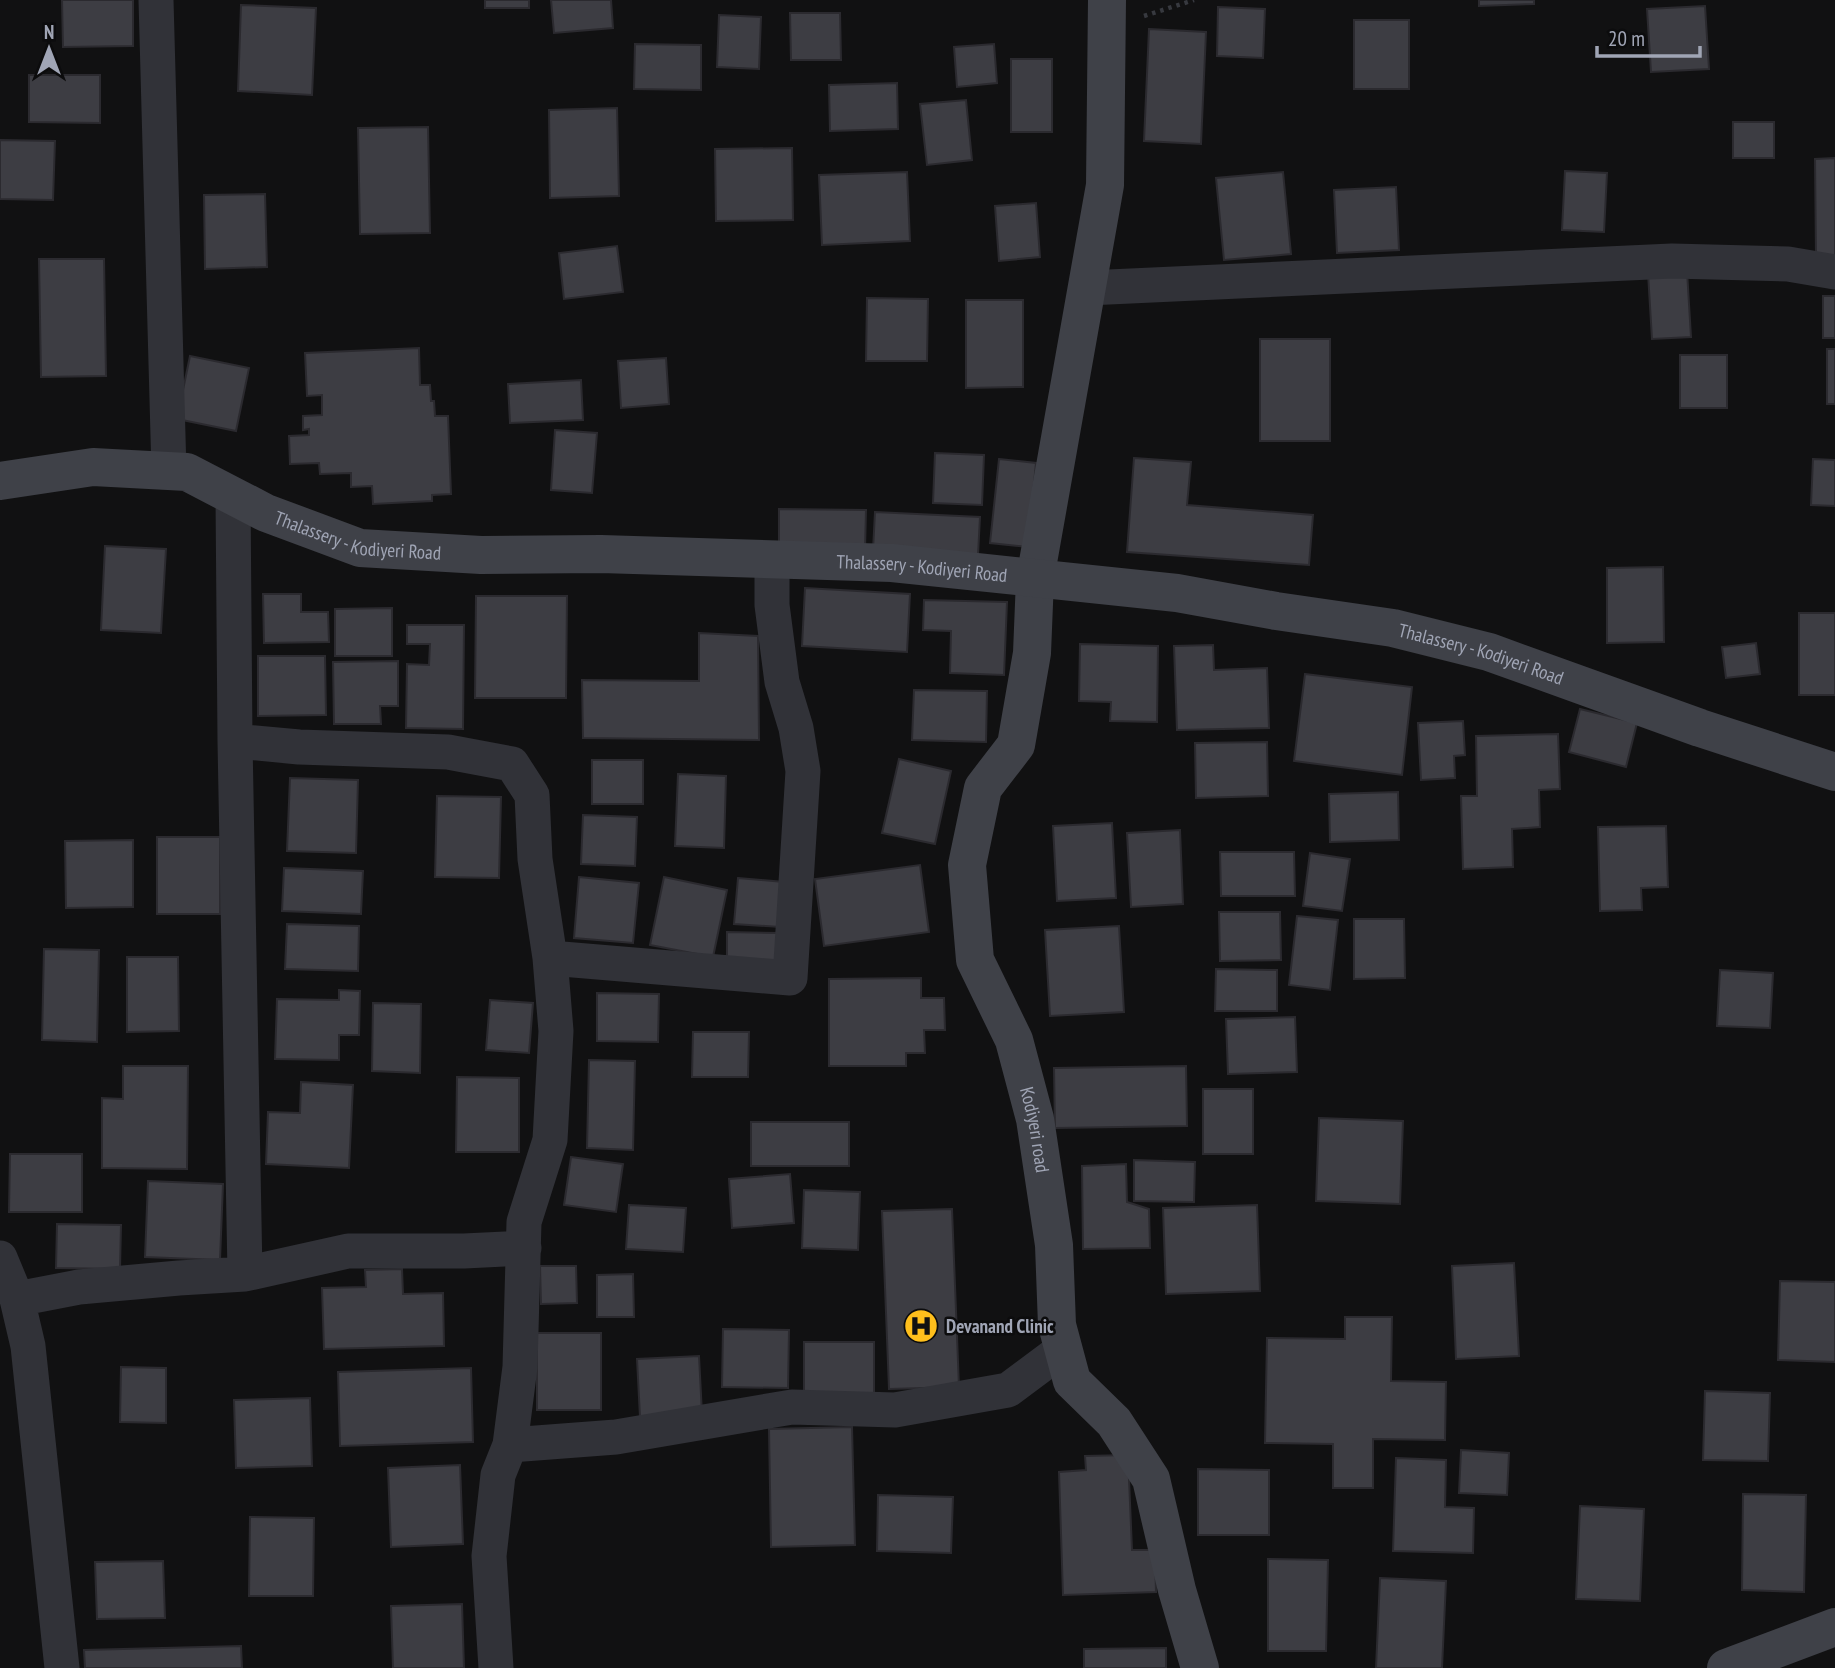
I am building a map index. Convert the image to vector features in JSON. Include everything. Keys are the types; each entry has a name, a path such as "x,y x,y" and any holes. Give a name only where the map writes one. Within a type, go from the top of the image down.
{"main road":[{"name":"Kodiyeri road","path":"1107,14 1105,185 1035,579 1032,653 1016,745 982,788 967,865 975,960 1014,1041 1035,1119 1054,1245 1057,1325 1072,1381 1114,1422 1151,1479 1177,1590 1200,1668"},
{"name":"Thalassery - Kodiyeri Road","path":"0,481 93,467 187,472 266,513 360,548 481,555 601,554 892,563 1177,593 1393,628 1489,652 1700,728 1835,772"},
{"path":"1727,1668 1835,1627"}],"street":[{"path":"156,0 169,471"},
{"path":"1087,288 1672,261 1788,264 1835,272"},
{"path":"233,496 245,1274"},
{"path":"550,958 790,978 803,771 796,728 780,670 772,605 772,559"},
{"path":"235,741 299,747 448,752 512,764 532,795 535,859 550,958 556,1031 550,1140 524,1222 520,1367 510,1445 498,1475 489,1556 496,1668"},
{"path":"18,1299 79,1287 245,1274 348,1251 524,1248"},
{"path":"0,1258 18,1299 28,1346 62,1668"},
{"path":"510,1445 616,1437 792,1407 895,1410 971,1397 1008,1390 1063,1349"}],"path":[{"path":"1107,14 1194,0"}],"building":[{"path":"62,0 133,0 133,46 63,47"},
{"path":"485,0 529,0 529,8 485,8"},
{"path":"551,0 611,0 613,28 554,33"},
{"path":"1479,0 1534,0 1534,4 1479,6"},
{"path":"241,5 316,8 312,95 238,91"},
{"path":"1705,6 1709,69 1651,72 1647,9"},
{"path":"1218,7 1265,9 1263,58 1217,56"},
{"path":"790,13 840,13 841,60 791,60"},
{"path":"719,15 761,17 759,69 717,67"},
{"path":"1354,20 1409,20 1409,89 1354,89"},
{"path":"1149,29 1206,32 1201,144 1144,141"},
{"path":"635,44 701,45 701,90 634,89"},
{"path":"994,44 997,83 957,87 954,47"},
{"path":"1011,59 1052,59 1052,132 1011,132"},
{"path":"29,75 100,75 100,123 29,122"},
{"path":"897,83 898,129 830,131 829,85"},
{"path":"966,100 972,160 927,165 920,104"},
{"path":"617,108 619,196 550,198 549,110"},
{"path":"1733,122 1774,122 1774,158 1733,158"},
{"path":"428,127 430,233 360,234 358,128"},
{"path":"0,140 55,141 53,200 0,199"},
{"path":"792,148 793,220 716,221 715,149"},
{"path":"1835,158 1835,256 1816,256 1815,159"},
{"path":"1565,171 1607,173 1604,232 1562,230"},
{"path":"907,172 910,241 822,245 819,175"},
{"path":"1283,172 1291,254 1224,260 1216,178"},
{"path":"1396,187 1399,250 1337,253 1334,190"},
{"path":"265,194 267,267 205,269 204,195"},
{"path":"1036,203 1040,257 999,261 995,206"},
{"path":"617,246 623,292 564,299 559,253"},
{"path":"39,259 104,259 106,376 41,377"},
{"path":"1687,271 1691,337 1652,339 1648,273"},
{"path":"1823,296 1835,296 1835,338 1823,338"},
{"path":"867,298 928,299 927,361 866,361"},
{"path":"966,300 1023,300 1023,387 966,388"},
{"path":"1260,339 1330,339 1330,441 1260,441"},
{"path":"419,348 420,385 430,385 435,416 448,416 451,494 432,495 432,501 373,504 372,486 351,487 351,473 320,474 319,463 290,464 289,436 309,435 309,429 303,430 303,416 322,415 322,395 307,396 305,353"},
{"path":"1827,349 1835,349 1835,404 1827,404"},
{"path":"1680,355 1727,355 1727,408 1680,408"},
{"path":"190,356 249,368 236,431 177,419"},
{"path":"666,358 669,404 621,408 618,361"},
{"path":"581,380 583,420 510,423 508,384"},
{"path":"555,430 597,433 592,493 551,490"},
{"path":"935,453 984,455 982,505 933,503"},
{"path":"1134,458 1191,462 1187,505 1313,515 1309,565 1127,552"},
{"path":"999,459 1036,463 1028,547 990,543"},
{"path":"1813,459 1835,460 1835,506 1811,505"},
{"path":"779,509 866,510 865,550 779,548"},
{"path":"875,512 980,517 978,555 873,550"},
{"path":"105,546 166,549 161,633 101,630"},
{"path":"1663,567 1664,642 1607,643 1607,568"},
{"path":"805,588 910,594 907,652 802,646"},
{"path":"263,594 301,594 301,612 328,612 329,642 264,643"},
{"path":"476,596 567,596 566,698 475,698"},
{"path":"924,600 1007,602 1004,675 950,673 951,631 923,630"},
{"path":"392,608 392,656 335,656 335,609"},
{"path":"1799,613 1835,613 1835,695 1799,695"},
{"path":"407,625 464,625 463,729 406,728 407,664 429,665 430,644 407,644"},
{"path":"699,633 758,636 759,740 583,738 582,680 699,681"},
{"path":"1756,643 1760,674 1726,678 1722,647"},
{"path":"1080,644 1158,646 1157,722 1110,721 1111,702 1079,701"},
{"path":"1213,645 1214,670 1267,668 1269,728 1177,730 1174,646"},
{"path":"258,656 325,656 326,715 258,716"},
{"path":"398,661 398,706 380,706 381,724 334,724 333,662"},
{"path":"1305,674 1412,687 1402,775 1294,761"},
{"path":"914,690 987,691 986,742 912,740"},
{"path":"1580,709 1637,723 1626,767 1569,752"},
{"path":"1463,721 1465,755 1454,756 1455,778 1421,780 1418,723"},
{"path":"1558,734 1560,789 1539,790 1540,827 1512,829 1513,867 1463,869 1461,796 1477,796 1476,736"},
{"path":"1267,742 1268,796 1196,798 1195,743"},
{"path":"899,759 951,771 935,844 882,833"},
{"path":"592,760 643,760 643,804 592,804"},
{"path":"678,774 726,776 724,848 675,846"},
{"path":"290,778 358,780 356,853 287,851"},
{"path":"1398,792 1399,840 1330,842 1329,794"},
{"path":"437,796 501,797 499,878 435,877"},
{"path":"583,815 637,817 635,866 581,864"},
{"path":"1112,823 1116,898 1057,901 1053,826"},
{"path":"1666,826 1668,887 1641,888 1642,910 1600,911 1598,827"},
{"path":"1180,830 1183,904 1131,907 1127,833"},
{"path":"157,837 220,837 220,914 157,914"},
{"path":"133,840 133,907 66,908 65,841"},
{"path":"1220,852 1294,852 1295,896 1221,896"},
{"path":"1310,853 1350,859 1342,911 1303,906"},
{"path":"920,865 929,932 824,946 815,879"},
{"path":"284,868 363,871 361,914 282,911"},
{"path":"579,877 639,883 633,943 574,938"},
{"path":"664,877 727,890 713,957 650,945"},
{"path":"738,878 784,882 780,927 734,924"},
{"path":"1219,912 1280,912 1281,960 1220,961"},
{"path":"1297,916 1338,920 1330,990 1289,985"},
{"path":"1354,919 1404,919 1405,978 1354,979"},
{"path":"287,924 359,926 358,971 285,969"},
{"path":"1119,926 1124,1012 1050,1016 1045,930"},
{"path":"727,932 778,933 777,964 727,962"},
{"path":"44,949 99,950 97,1042 42,1040"},
{"path":"127,957 178,957 179,1031 127,1032"},
{"path":"1216,969 1277,970 1277,1011 1215,1011"},
{"path":"1720,970 1773,973 1770,1028 1717,1026"},
{"path":"921,978 921,998 944,998 945,1030 924,1030 925,1053 906,1053 906,1066 829,1066 829,979"},
{"path":"339,990 360,991 359,1035 339,1035 339,1060 275,1059 277,999 339,1000"},
{"path":"597,993 659,994 658,1042 597,1041"},
{"path":"490,1000 533,1003 529,1053 486,1050"},
{"path":"373,1003 421,1004 420,1073 372,1071"},
{"path":"1295,1017 1297,1072 1228,1074 1226,1019"},
{"path":"693,1032 749,1032 748,1077 692,1077"},
{"path":"589,1060 635,1061 633,1150 587,1148"},
{"path":"123,1066 188,1066 187,1169 102,1168 102,1098 123,1099"},
{"path":"1186,1066 1187,1126 1055,1128 1054,1068"},
{"path":"457,1077 519,1078 519,1152 456,1152"},
{"path":"301,1082 353,1085 349,1168 266,1164 268,1112 300,1113"},
{"path":"1203,1089 1253,1089 1253,1154 1203,1154"},
{"path":"1319,1118 1403,1121 1400,1204 1316,1201"},
{"path":"751,1122 849,1122 849,1166 751,1166"},
{"path":"10,1154 82,1154 82,1212 9,1212"},
{"path":"571,1157 623,1164 616,1212 564,1205"},
{"path":"1134,1160 1195,1162 1194,1202 1134,1201"},
{"path":"1126,1164 1127,1202 1149,1209 1150,1248 1083,1249 1082,1166"},
{"path":"790,1174 794,1223 732,1228 729,1179"},
{"path":"148,1181 223,1184 220,1260 145,1257"},
{"path":"804,1190 860,1192 858,1250 802,1248"},
{"path":"629,1205 686,1208 683,1252 626,1249"},
{"path":"1257,1205 1260,1291 1166,1294 1163,1208"},
{"path":"952,1209 959,1387 889,1389 882,1211"},
{"path":"57,1224 121,1225 120,1269 56,1268"},
{"path":"1514,1263 1519,1356 1456,1359 1452,1266"},
{"path":"540,1266 576,1266 577,1303 541,1304"},
{"path":"402,1269 403,1294 443,1293 444,1346 324,1349 322,1288 366,1287 365,1270"},
{"path":"633,1274 634,1317 597,1317 597,1275"},
{"path":"1780,1281 1835,1282 1835,1362 1778,1360"},
{"path":"1345,1317 1392,1317 1391,1381 1446,1382 1445,1440 1373,1439 1373,1488 1333,1488 1333,1444 1265,1443 1267,1338 1345,1339"},
{"path":"723,1329 789,1330 788,1388 722,1387"},
{"path":"537,1333 601,1333 601,1410 537,1410"},
{"path":"804,1342 874,1342 874,1398 804,1398"},
{"path":"699,1356 702,1414 640,1417 637,1359"},
{"path":"121,1367 166,1368 166,1423 120,1422"},
{"path":"471,1368 473,1442 340,1446 338,1372"},
{"path":"1705,1391 1770,1393 1768,1461 1703,1460"},
{"path":"310,1398 312,1466 236,1468 234,1400"},
{"path":"852,1427 855,1545 771,1547 769,1429"},
{"path":"1461,1450 1509,1453 1507,1495 1459,1493"},
{"path":"1128,1455 1132,1550 1155,1550 1156,1592 1063,1595 1059,1472 1086,1470 1085,1456"},
{"path":"1396,1458 1446,1460 1445,1507 1474,1508 1473,1553 1393,1551"},
{"path":"460,1465 463,1544 391,1547 388,1468"},
{"path":"1198,1469 1269,1470 1269,1535 1198,1535"},
{"path":"1743,1494 1806,1495 1804,1592 1742,1590"},
{"path":"878,1495 953,1497 951,1553 877,1551"},
{"path":"1580,1506 1644,1509 1640,1601 1576,1599"},
{"path":"250,1517 314,1518 313,1596 249,1596"},
{"path":"1268,1559 1328,1560 1326,1651 1268,1651"},
{"path":"163,1561 165,1618 97,1619 95,1562"},
{"path":"1380,1578 1446,1581 1442,1668 1376,1668"},
{"path":"462,1604 464,1668 393,1668 391,1606"},
{"path":"241,1646 242,1668 85,1668 84,1650"},
{"path":"1166,1648 1166,1668 1084,1668 1084,1649"}],"place":[{"name":"Devanand Clinic","path":"921,1326"}]}
